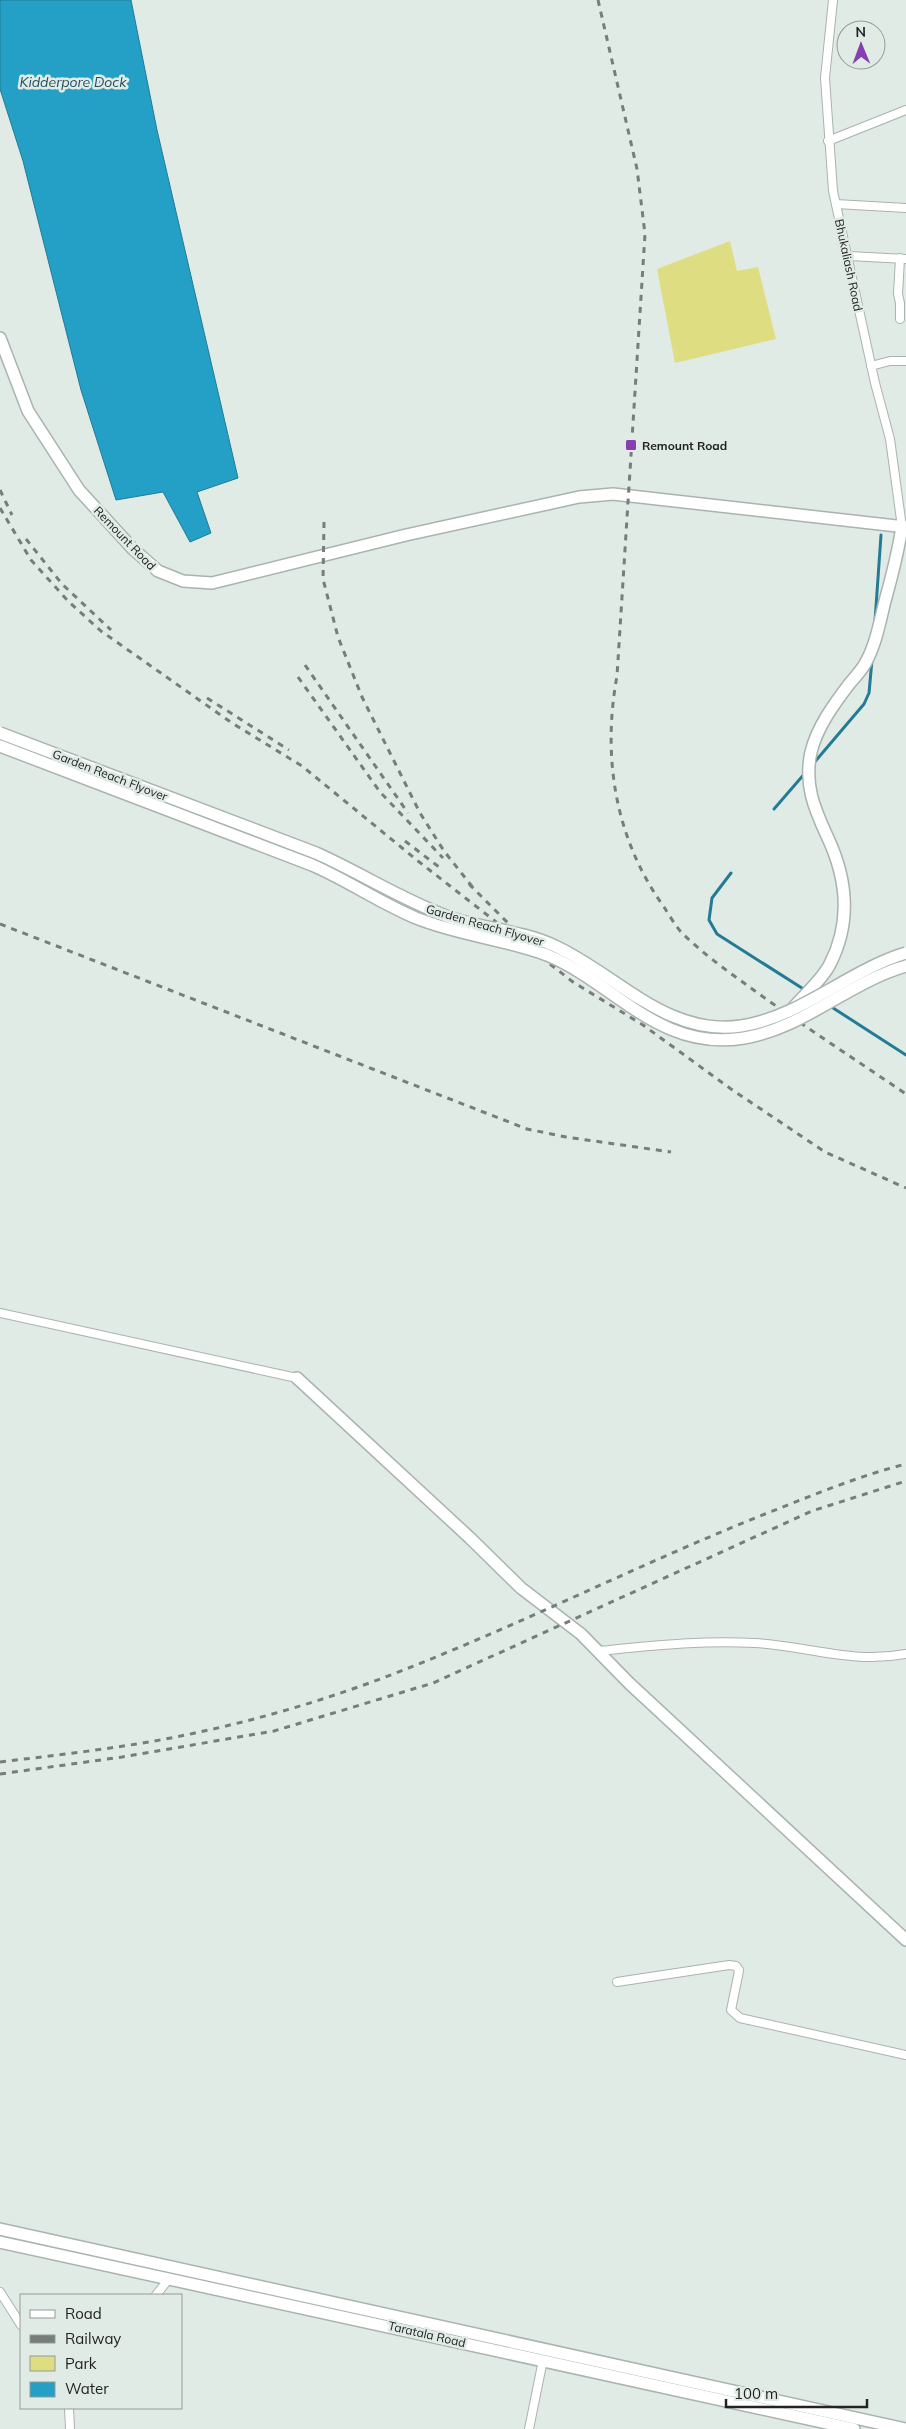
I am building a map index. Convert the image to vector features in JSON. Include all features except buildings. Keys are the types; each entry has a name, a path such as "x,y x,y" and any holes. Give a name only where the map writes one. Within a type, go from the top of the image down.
{"main road":[{"name":"Remount Road","path":"0,338 28,411 79,490 151,566 158,571 183,581 212,583 397,537 579,497 612,494 904,527"},
{"path":"793,1008 829,966 841,937 844,914 844,880 839,864 813,806 809,789 811,752 820,728 834,704 866,663 876,638 904,527"},
{"name":"Garden Reach Flyover","path":"0,733 316,853 347,867 420,906 455,919 529,937 553,945 577,958 647,1004 680,1020 705,1026 732,1027 762,1021 793,1008 878,963 906,953"},
{"name":"Garden Reach Flyover","path":"0,746 312,864 415,917 452,931 526,948 548,956 641,1014 689,1035 732,1039 773,1030 883,974 906,966"},
{"path":"297,1378 470,1538 521,1588 581,1634 629,1683 906,1940"},
{"path":"0,2229 905,2429"},
{"name":"Taratala Road","path":"0,2242 181,2283 373,2322 854,2429"},
{"path":"181,2283 184,2271"}],"street":[{"name":"Bhukaliash Road","path":"833,0 825,78 828,141 836,204 871,366 890,439 904,527"},
{"path":"828,141 906,110"},
{"path":"836,204 906,208"},
{"path":"848,256 903,259 898,294 900,319"},
{"path":"871,366 890,361 906,361"},
{"path":"0,1313 297,1378"},
{"path":"599,1651 634,1647 754,1643 790,1646 844,1657 906,1654"},
{"path":"617,1982 730,1965 736,1966 739,1970 731,2010 740,2018 906,2055"},
{"path":"157,2294 168,2280"},
{"path":"0,2292 20,2323"},
{"path":"529,2429 543,2360"},
{"path":"69,2409 70,2429"}],"green space":[{"path":"730,241 737,271 758,267 776,339 675,363 657,269"}],"water":[{"name":"Kidderpore Dock","path":"0,0 131,0 157,130 238,478 197,492 211,533 190,542 163,492 116,500 81,390 23,161 0,89"}],"waterway":[{"path":"875,621 881,535"},
{"path":"813,764 864,704 869,693 872,660"},
{"path":"774,809 806,772"},
{"path":"731,873 712,898 709,920 717,934 805,990"},
{"path":"830,1006 906,1055"}],"railway":[{"path":"598,0 637,169 645,234 617,676 611,737 612,767 616,796 624,825 634,854 647,881 681,932 689,940 717,963 774,1004 906,1094"},
{"path":"0,490 12,515"},
{"path":"0,508 31,560 69,602 101,631 232,723 302,766 418,861 573,982 643,1025 731,1089 825,1152 906,1188"},
{"path":"324,522 323,579 338,637 362,697 420,813 444,851 474,889"},
{"path":"26,539 62,584 111,630"},
{"path":"305,665 408,813"},
{"path":"298,677 380,792 443,858"},
{"path":"207,698 289,750"},
{"path":"405,841 439,867"},
{"path":"469,884 510,925"},
{"path":"0,924 527,1129 566,1137 671,1152"},
{"path":"0,1762 98,1750 171,1738 251,1720 335,1695 389,1676 460,1647 765,1514 852,1480 906,1464"},
{"path":"0,1774 122,1757 274,1731 433,1683 812,1511 906,1481"}],"place":[{"name":"Remount Road","path":"631,445"}]}
